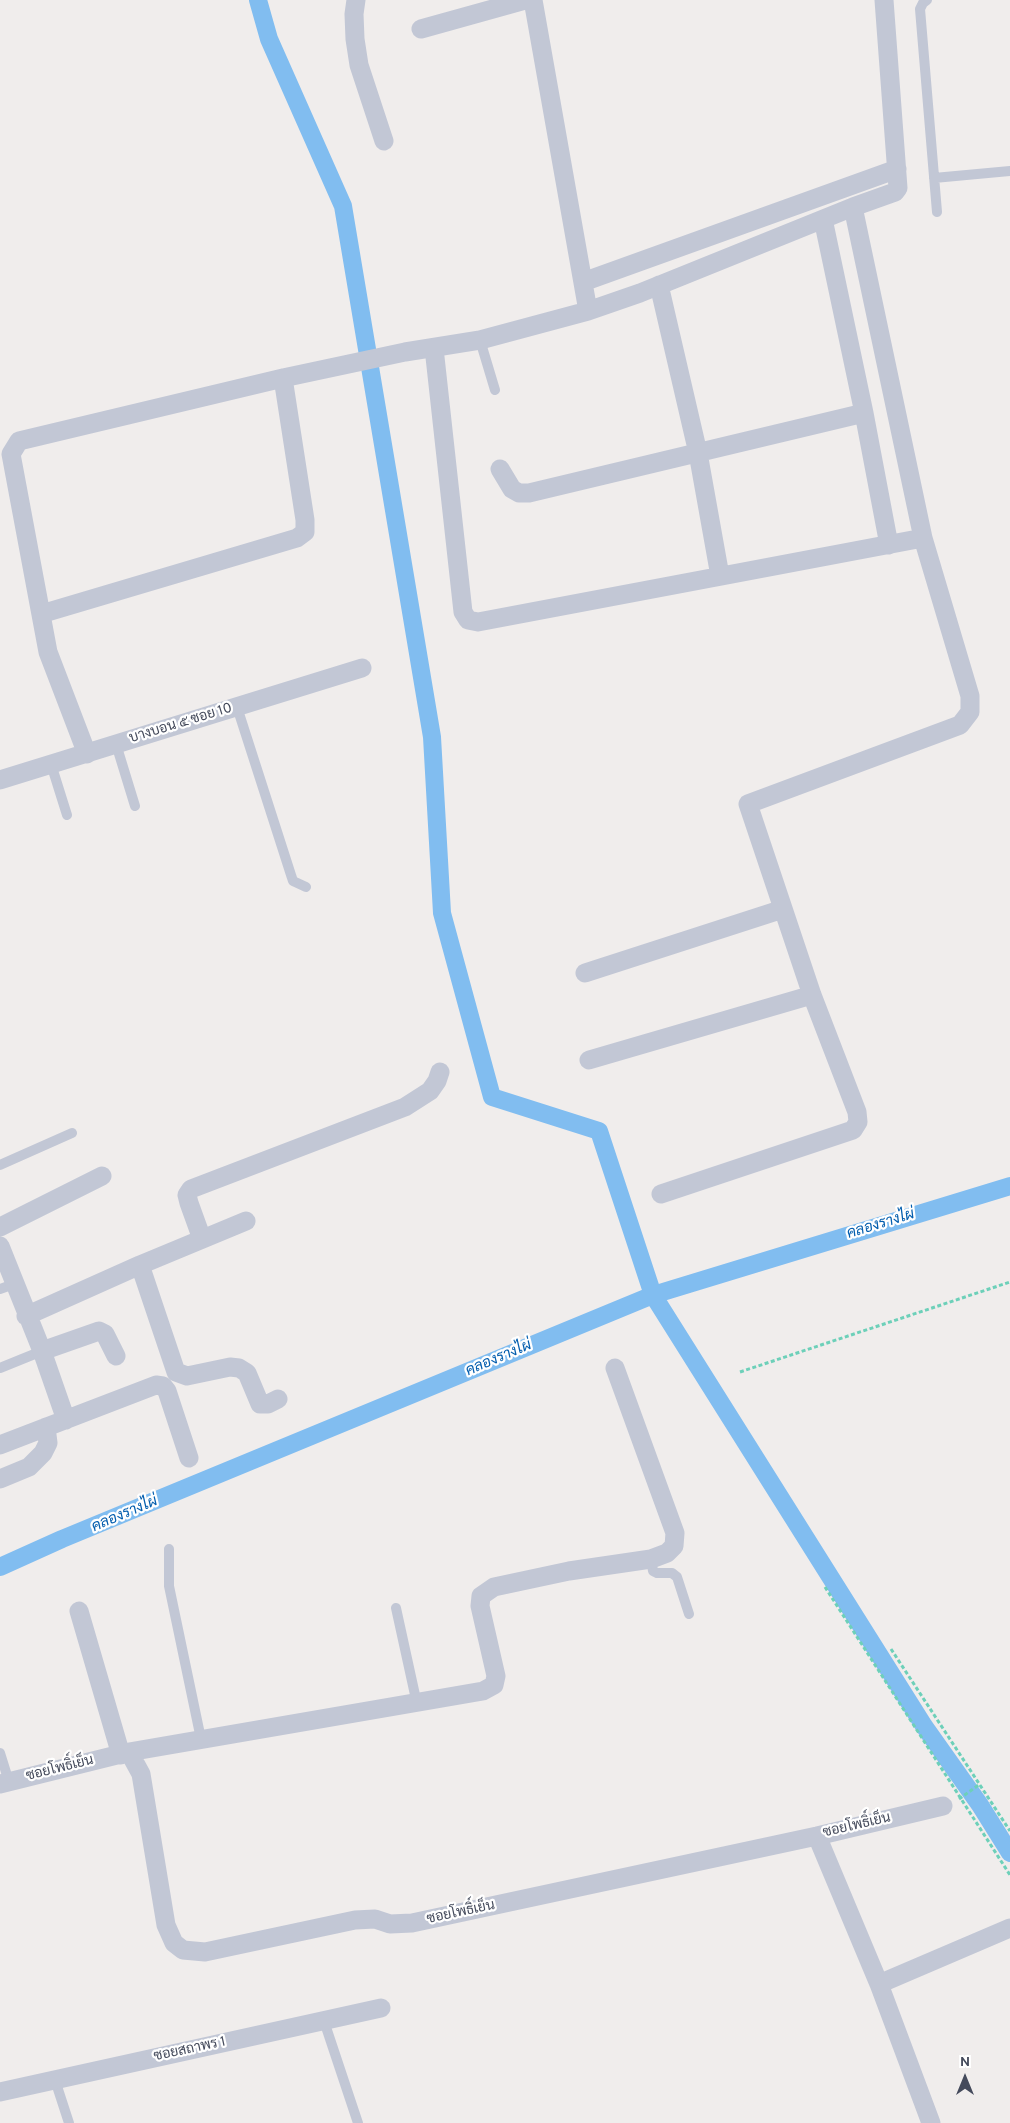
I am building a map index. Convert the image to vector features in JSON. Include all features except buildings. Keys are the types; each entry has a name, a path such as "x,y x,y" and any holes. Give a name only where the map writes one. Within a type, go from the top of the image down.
{"street":[{"path":"356,0 354,31 359,65 384,141"},
{"path":"420,29 525,0"},
{"path":"534,0 588,311"},
{"path":"87,754 48,652 11,454 19,441 283,378 405,352 480,340 588,311 659,285 896,191 884,0"},
{"path":"583,282 896,169"},
{"path":"661,1194 853,1130 858,1122 857,1112 812,995 748,804 960,725 970,712 970,696 923,538 853,207"},
{"path":"823,220 864,413 889,545"},
{"path":"659,285 698,454 720,576"},
{"path":"434,348 463,612 468,620 478,622 923,538"},
{"path":"41,614 297,538 304,532 305,520 283,378"},
{"path":"500,469 512,489 519,494 698,454 864,413"},
{"name":"บางบอน ๕ ซอย 10","path":"0,780 362,668"},
{"path":"585,973 783,909"},
{"path":"589,1060 812,995"},
{"path":"202,1239 188,1203 188,1195 191,1189 405,1107 430,1092 440,1072"},
{"path":"0,1227 102,1176"},
{"path":"26,1316 140,1264 246,1221"},
{"path":"0,1246 7,1287 26,1316 42,1351 66,1420"},
{"path":"140,1264 176,1372 187,1376 230,1367 239,1368 247,1373 260,1404 268,1404 278,1399"},
{"path":"42,1351 99,1331 105,1334 116,1356"},
{"path":"80,1611 125,1753 417,1704 483,1691 494,1685 496,1676 480,1606 481,1596 494,1587 569,1571 651,1559 667,1554 674,1546 675,1532 614,1368"},
{"path":"0,1445 156,1385 163,1386 167,1391 189,1458"},
{"path":"0,1479 29,1467 43,1453 48,1443 46,1427"},
{"name":"ซอยโพธิ์เย็น","path":"4,1783 125,1753 141,1774 166,1924 174,1943 184,1950 205,1952 355,1920 375,1919 390,1924 412,1923 817,1836 942,1806"},
{"path":"817,1836 879,1984 931,2123"},
{"path":"879,1984 1010,1928"},
{"name":"ซอยสถาพร 1","path":"0,2092 381,2008"}],"lane":[{"path":"927,0 920,9 937,212"},
{"path":"934,178 1010,171"},
{"path":"480,340 495,390"},
{"path":"237,707 291,876 293,881 306,887"},
{"path":"116,744 135,806"},
{"path":"51,764 67,814"},
{"path":"0,1165 72,1132"},
{"path":"0,1368 42,1351"},
{"path":"169,1549 169,1586 201,1739"},
{"path":"651,1559 653,1571 657,1573 672,1573 677,1577 689,1614"},
{"path":"396,1608 417,1704"},
{"path":"0,1753 4,1783"},
{"path":"324,2021 358,2123"},
{"path":"55,2080 69,2123"}],"path":[{"path":"740,1372 1010,1282"},
{"path":"825,1587 1010,1875"},
{"path":"891,1649 1010,1831"},
{"path":"960,1798 980,1784"}],"waterway":[{"path":"258,0 269,39 343,206 432,737 442,913 492,1097 599,1131 653,1295 924,1726 980,1805 1010,1853"},
{"name":"คลองรางไผ่","path":"0,1567 62,1539 653,1295 1010,1186"}]}
